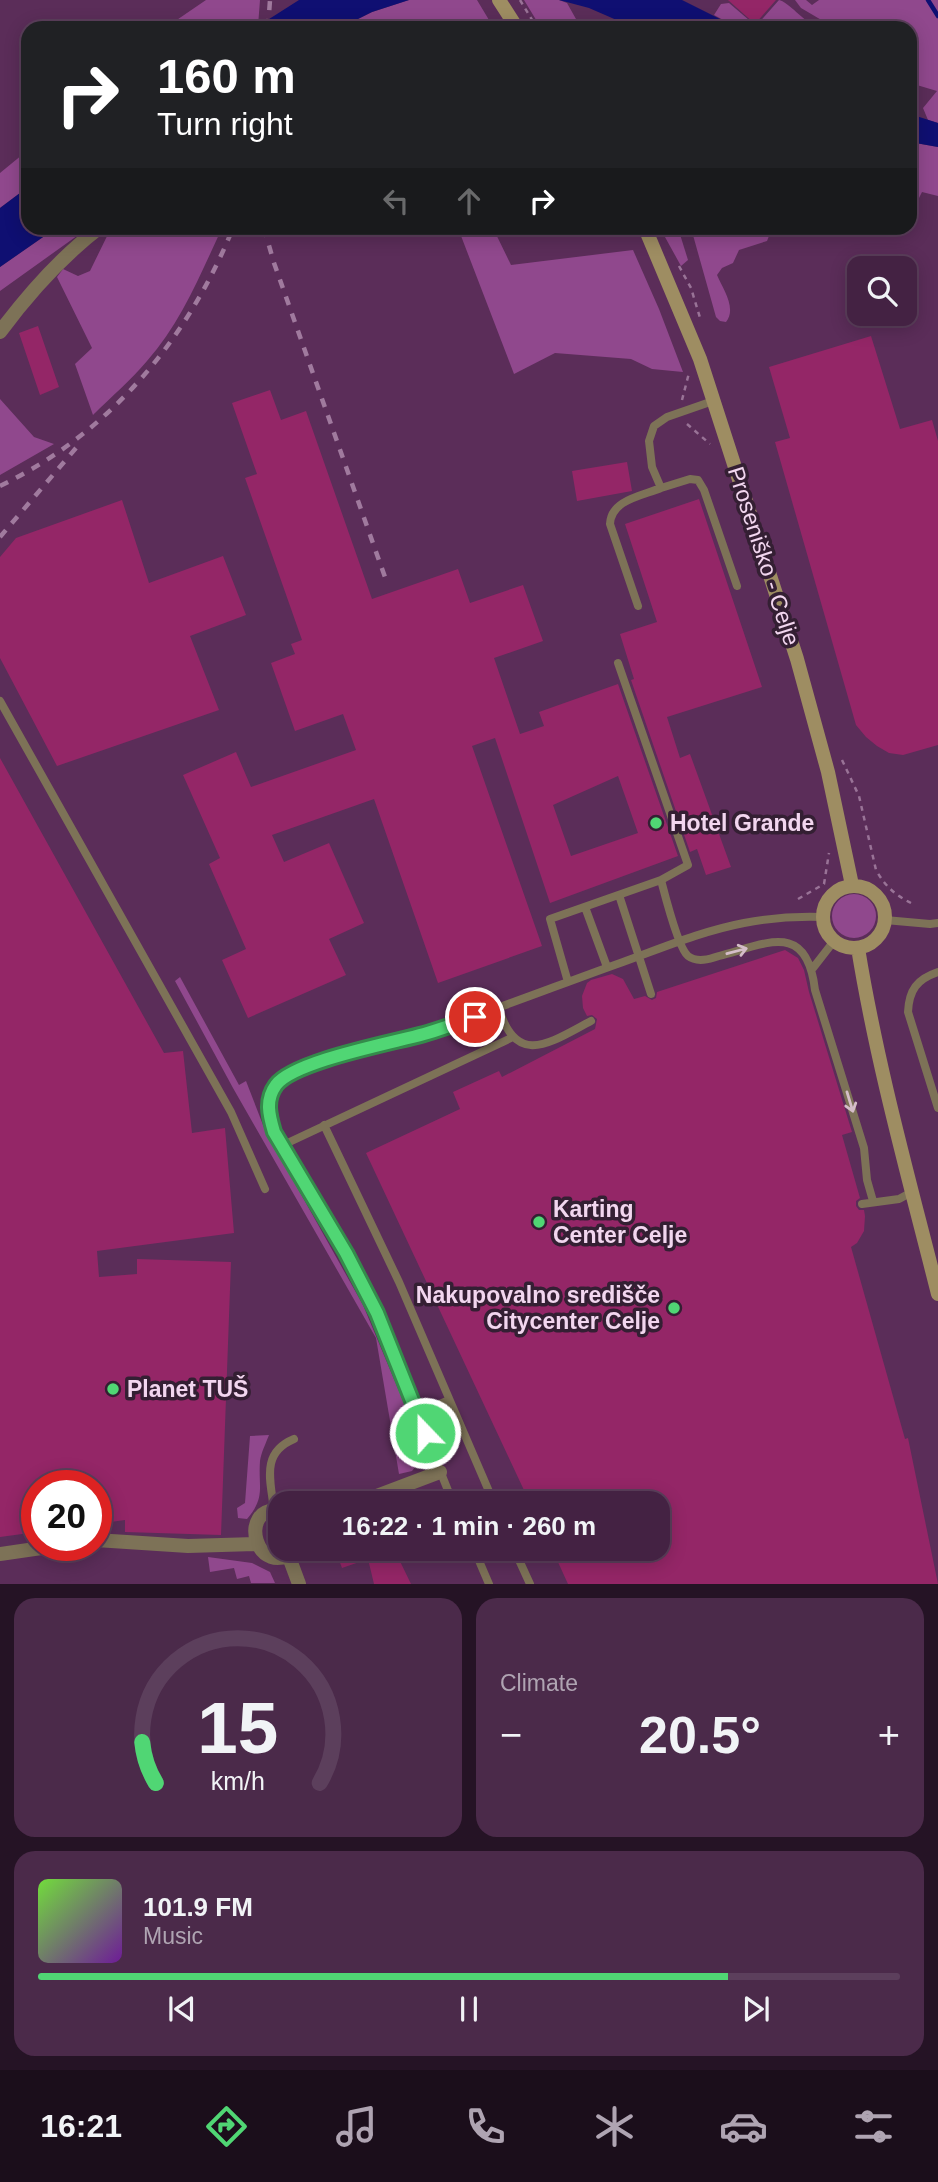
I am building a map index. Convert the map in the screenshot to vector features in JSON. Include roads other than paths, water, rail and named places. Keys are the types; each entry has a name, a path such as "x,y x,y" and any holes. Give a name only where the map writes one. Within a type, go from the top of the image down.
{"street":[{"path":"499,0 512,21"},
{"path":"0,332 40,280 90,235"},
{"path":"648,235 700,359 797,659 828,772 852,885"},
{"path":"852,885 861,886 877,895 882,902 886,920 877,939 858,948 841,946 834,941 828,934 822,917 831,895 852,885"},
{"path":"858,948 887,1100 938,1294"},
{"path":"390,1491 440,1472"},
{"path":"268,1514 262,1516 254,1530 255,1544 268,1556"},
{"path":"112,1541 188,1546 255,1544"},
{"path":"0,1554 21,1551"},
{"path":"295,1561 299,1584"}],"lane":[{"path":"661,488 652,467 649,441 654,426 667,417 713,401"},
{"path":"638,606 610,524 610,514 619,505 690,479 698,481 704,490 737,586"},
{"path":"568,982 550,919 661,880 688,864 618,663"},
{"path":"0,701 231,1112 265,1189"},
{"path":"661,880 679,941 688,956 698,960 771,942 789,943 802,951 813,968 815,990 864,1148 867,1180 873,1201"},
{"path":"619,895 652,993"},
{"path":"585,907 607,967"},
{"path":"448,1491 377,1313 346,1253 281,1146 268,1112 270,1097 277,1083 293,1072 319,1062 428,1033 679,941 742,923 798,916 822,917"},
{"path":"886,920 938,923"},
{"path":"813,968 834,941"},
{"path":"938,972 925,976 914,985 908,1012 938,1108"},
{"path":"499,1009 511,1038 534,1045 552,1042 591,1021"},
{"path":"281,1146 511,1038"},
{"path":"324,1125 399,1282 489,1491"},
{"path":"862,1203 899,1199 912,1192"},
{"path":"417,1414 449,1400"},
{"path":"274,1491 270,1466 274,1452 294,1439"},
{"path":"479,1561 489,1584"},
{"path":"519,1561 530,1584"}],"waterway":[{"path":"928,0 938,16"}],"railway":[{"path":"268,21 270,0"},
{"path":"0,486 40,464 76,439 141,379 193,308 230,235"},
{"path":"266,235 386,580"},
{"path":"0,537 76,448"}],"place":[{"name":"Hotel Grande","path":"656,823"},
{"name":"Karting Center Celje","path":"539,1222"},
{"name":"Nakupovalno središče Citycenter Celje","path":"674,1308"},
{"name":"Planet TUŠ","path":"113,1389"}]}
